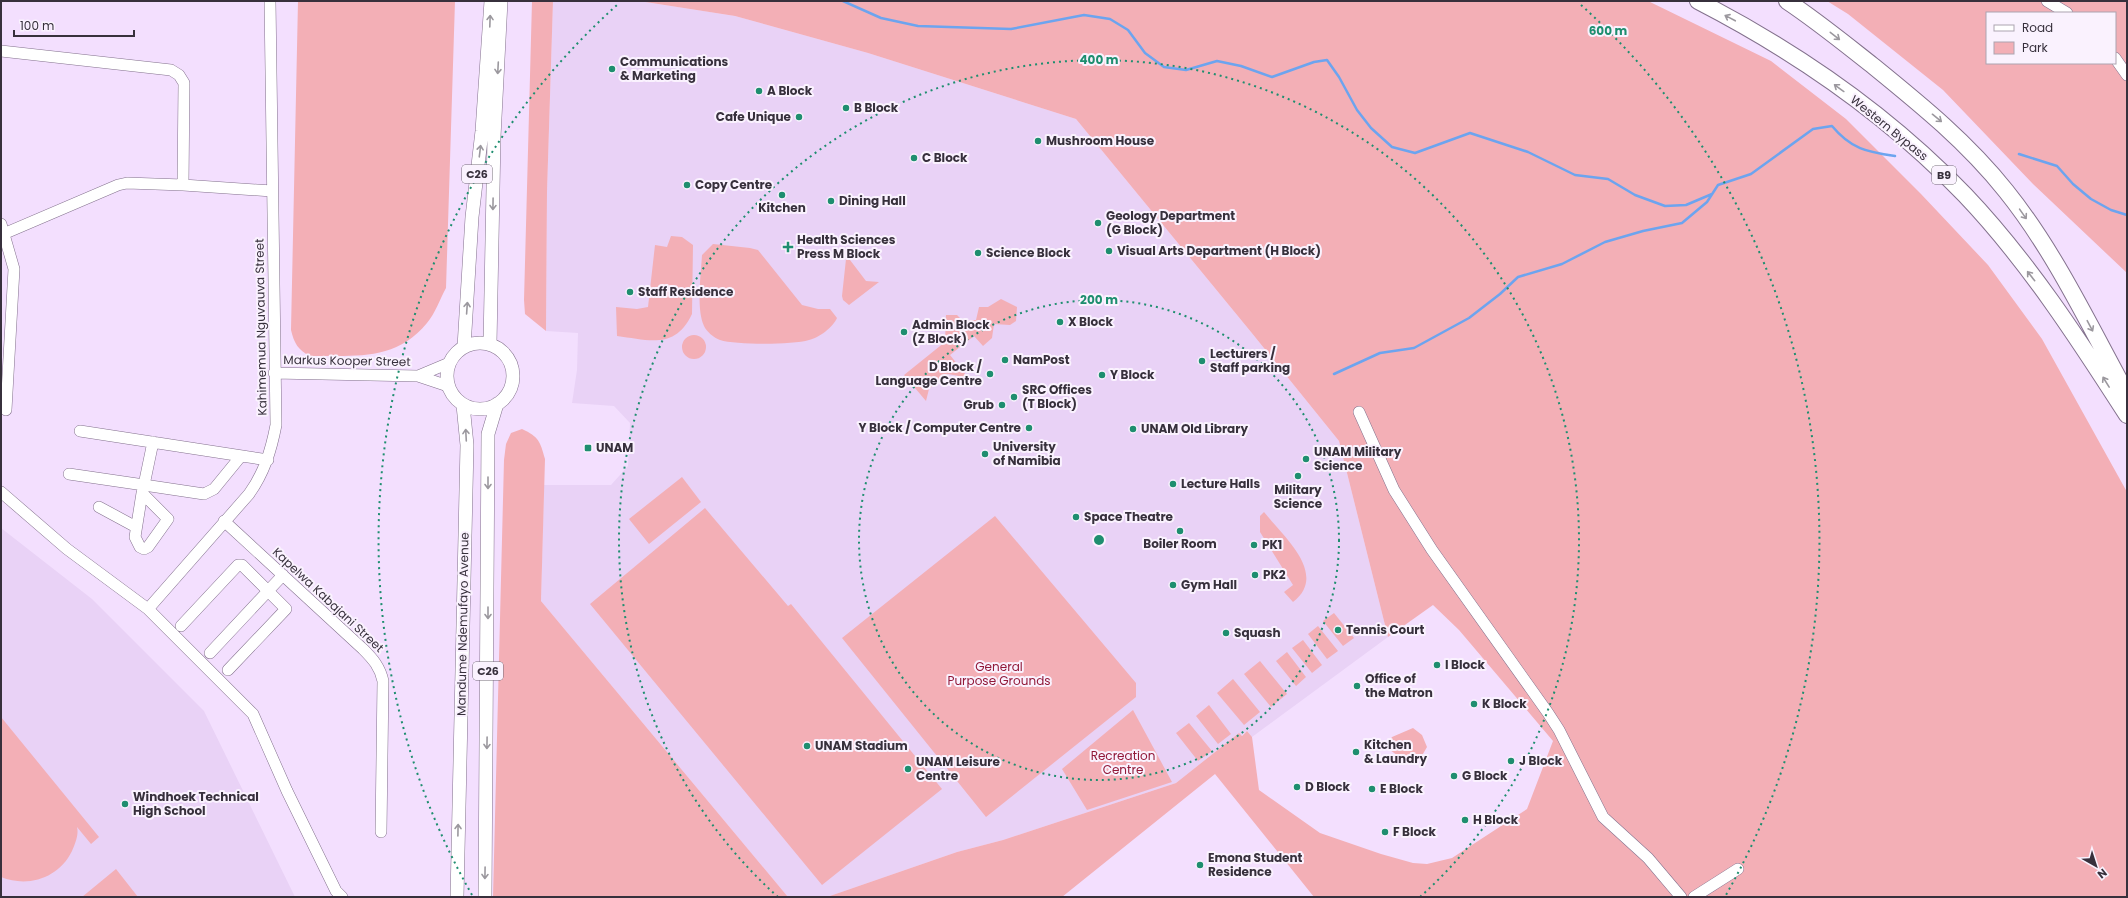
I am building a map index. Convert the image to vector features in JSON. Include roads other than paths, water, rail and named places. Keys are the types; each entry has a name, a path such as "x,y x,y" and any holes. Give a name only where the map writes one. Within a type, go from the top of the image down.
{"highway":[{"name":"Western Bypass","path":"1698,1 1772,42 1825,78 1881,119 1949,180 1995,229 2063,318 2127,415"},
{"path":"1787,1 1945,124 1992,174 2019,208 2050,254 2127,394"}],"main road":[{"name":"C26","path":"464,347 472,217 482,131 491,1"},
{"name":"C26","path":"484,344 501,1"},
{"path":"484,344 464,347 451,360 446,374 448,386 454,397 463,405 478,409 497,404"},
{"name":"Mandume Ndemufayo Avenue","path":"484,344 500,349 509,361 513,377 510,389 503,399 497,404 488,434 485,897"},
{"name":"Mandume Ndemufayo Avenue","path":"457,897 467,445 463,405"}],"street":[{"name":"Kahimemua Nguvauva Street","path":"148,609 249,494 260,479 268,460 276,426 274,373 270,1"},
{"path":"2047,1 2066,12"},
{"path":"1,51 171,70 179,75 184,83 183,184"},
{"path":"2116,59 2127,75"},
{"path":"6,410 14,269 2,231 118,185 136,182 272,191"},
{"path":"418,376 451,360"},
{"name":"Markus Kooper Street","path":"274,373 418,376"},
{"path":"418,376 448,386"},
{"path":"1359,412 1394,490 1432,550 1555,724 1603,817 1648,858 1681,897"},
{"path":"80,431 268,460"},
{"path":"143,489 167,516 168,522 148,547 144,549 137,543 136,528 143,489 153,442"},
{"path":"69,474 143,489 204,494 209,493 214,489 241,456"},
{"path":"1,492 67,549 148,609 253,714 287,791 336,891 342,897"},
{"path":"98,508 136,528"},
{"name":"Kapelwa Kabajani Street","path":"224,522 363,649 381,671 383,681 381,832"},
{"path":"181,626 240,565 268,591 286,610 228,670"},
{"path":"210,653 283,575"},
{"path":"1694,897 1738,869"}],"waterway":[{"path":"843,1 881,18 918,26 1011,29 1084,15 1110,19 1128,30 1145,53 1164,67 1186,70 1217,61 1241,66 1272,77 1314,62 1327,60 1339,77 1357,110 1371,128 1392,147 1415,153 1470,133 1528,152 1575,175 1608,179 1635,195 1665,206 1686,205 1712,194"},
{"path":"1334,374 1380,353 1414,348 1469,318 1500,294 1518,277 1562,264 1605,242 1643,231 1682,223 1707,202 1718,185 1751,174 1813,129 1832,126 1839,134 1853,145 1868,151 1895,156"},
{"path":"2019,154 2057,166 2073,184 2091,199 2111,210 2127,215"}],"place":[{"name":"Communications & Marketing","path":"612,69"},
{"name":"A Block","path":"759,91"},
{"name":"B Block","path":"846,108"},
{"name":"Cafe Unique","path":"799,117"},
{"name":"Mushroom House","path":"1038,141"},
{"name":"C Block","path":"914,158"},
{"name":"Copy Centre","path":"687,185"},
{"name":"Kitchen","path":"782,195"},
{"name":"Dining Hall","path":"831,201"},
{"name":"Geology Department (G Block)","path":"1098,223"},
{"name":"Health Sciences Press M Block","path":"788,247"},
{"name":"Visual Arts Department (H Block)","path":"1109,251"},
{"name":"Science Block","path":"978,253"},
{"name":"Staff Residence","path":"630,292"},
{"name":"X Block","path":"1060,322"},
{"name":"Admin Block (Z Block)","path":"904,332"},
{"name":"NamPost","path":"1005,360"},
{"name":"Lecturers / Staff parking","path":"1202,361"},
{"name":"D Block / Language Centre","path":"990,374"},
{"name":"Y Block","path":"1102,375"},
{"name":"SRC Offices (T Block)","path":"1014,397"},
{"name":"Grub","path":"1002,405"},
{"name":"Y Block / Computer Centre","path":"1029,428"},
{"name":"UNAM Old Library","path":"1133,429"},
{"name":"UNAM","path":"588,448"},
{"name":"University of Namibia","path":"985,454"},
{"name":"UNAM Military Science","path":"1306,459"},
{"name":"Military Science","path":"1298,476"},
{"name":"Lecture Halls","path":"1173,484"},
{"name":"Space Theatre","path":"1076,517"},
{"name":"Boiler Room","path":"1180,531"},
{"name":"PK1","path":"1254,545"},
{"name":"PK2","path":"1255,575"},
{"name":"Gym Hall","path":"1173,585"},
{"name":"Tennis Court","path":"1338,630"},
{"name":"Squash","path":"1226,633"},
{"name":"I Block","path":"1437,665"},
{"name":"Office of the Matron","path":"1357,686"},
{"name":"K Block","path":"1474,704"},
{"name":"UNAM Stadium","path":"807,746"},
{"name":"Kitchen & Laundry","path":"1356,752"},
{"name":"J Block","path":"1511,761"},
{"name":"UNAM Leisure Centre","path":"908,769"},
{"name":"G Block","path":"1454,776"},
{"name":"D Block","path":"1297,787"},
{"name":"E Block","path":"1372,789"},
{"name":"Windhoek Technical High School","path":"125,804"},
{"name":"H Block","path":"1465,820"},
{"name":"F Block","path":"1385,832"},
{"name":"Emona Student Residence","path":"1200,865"}],"park label":[{"name":"General Purpose Grounds","path":"999,674"},
{"name":"Recreation Centre","path":"1123,763"}]}
